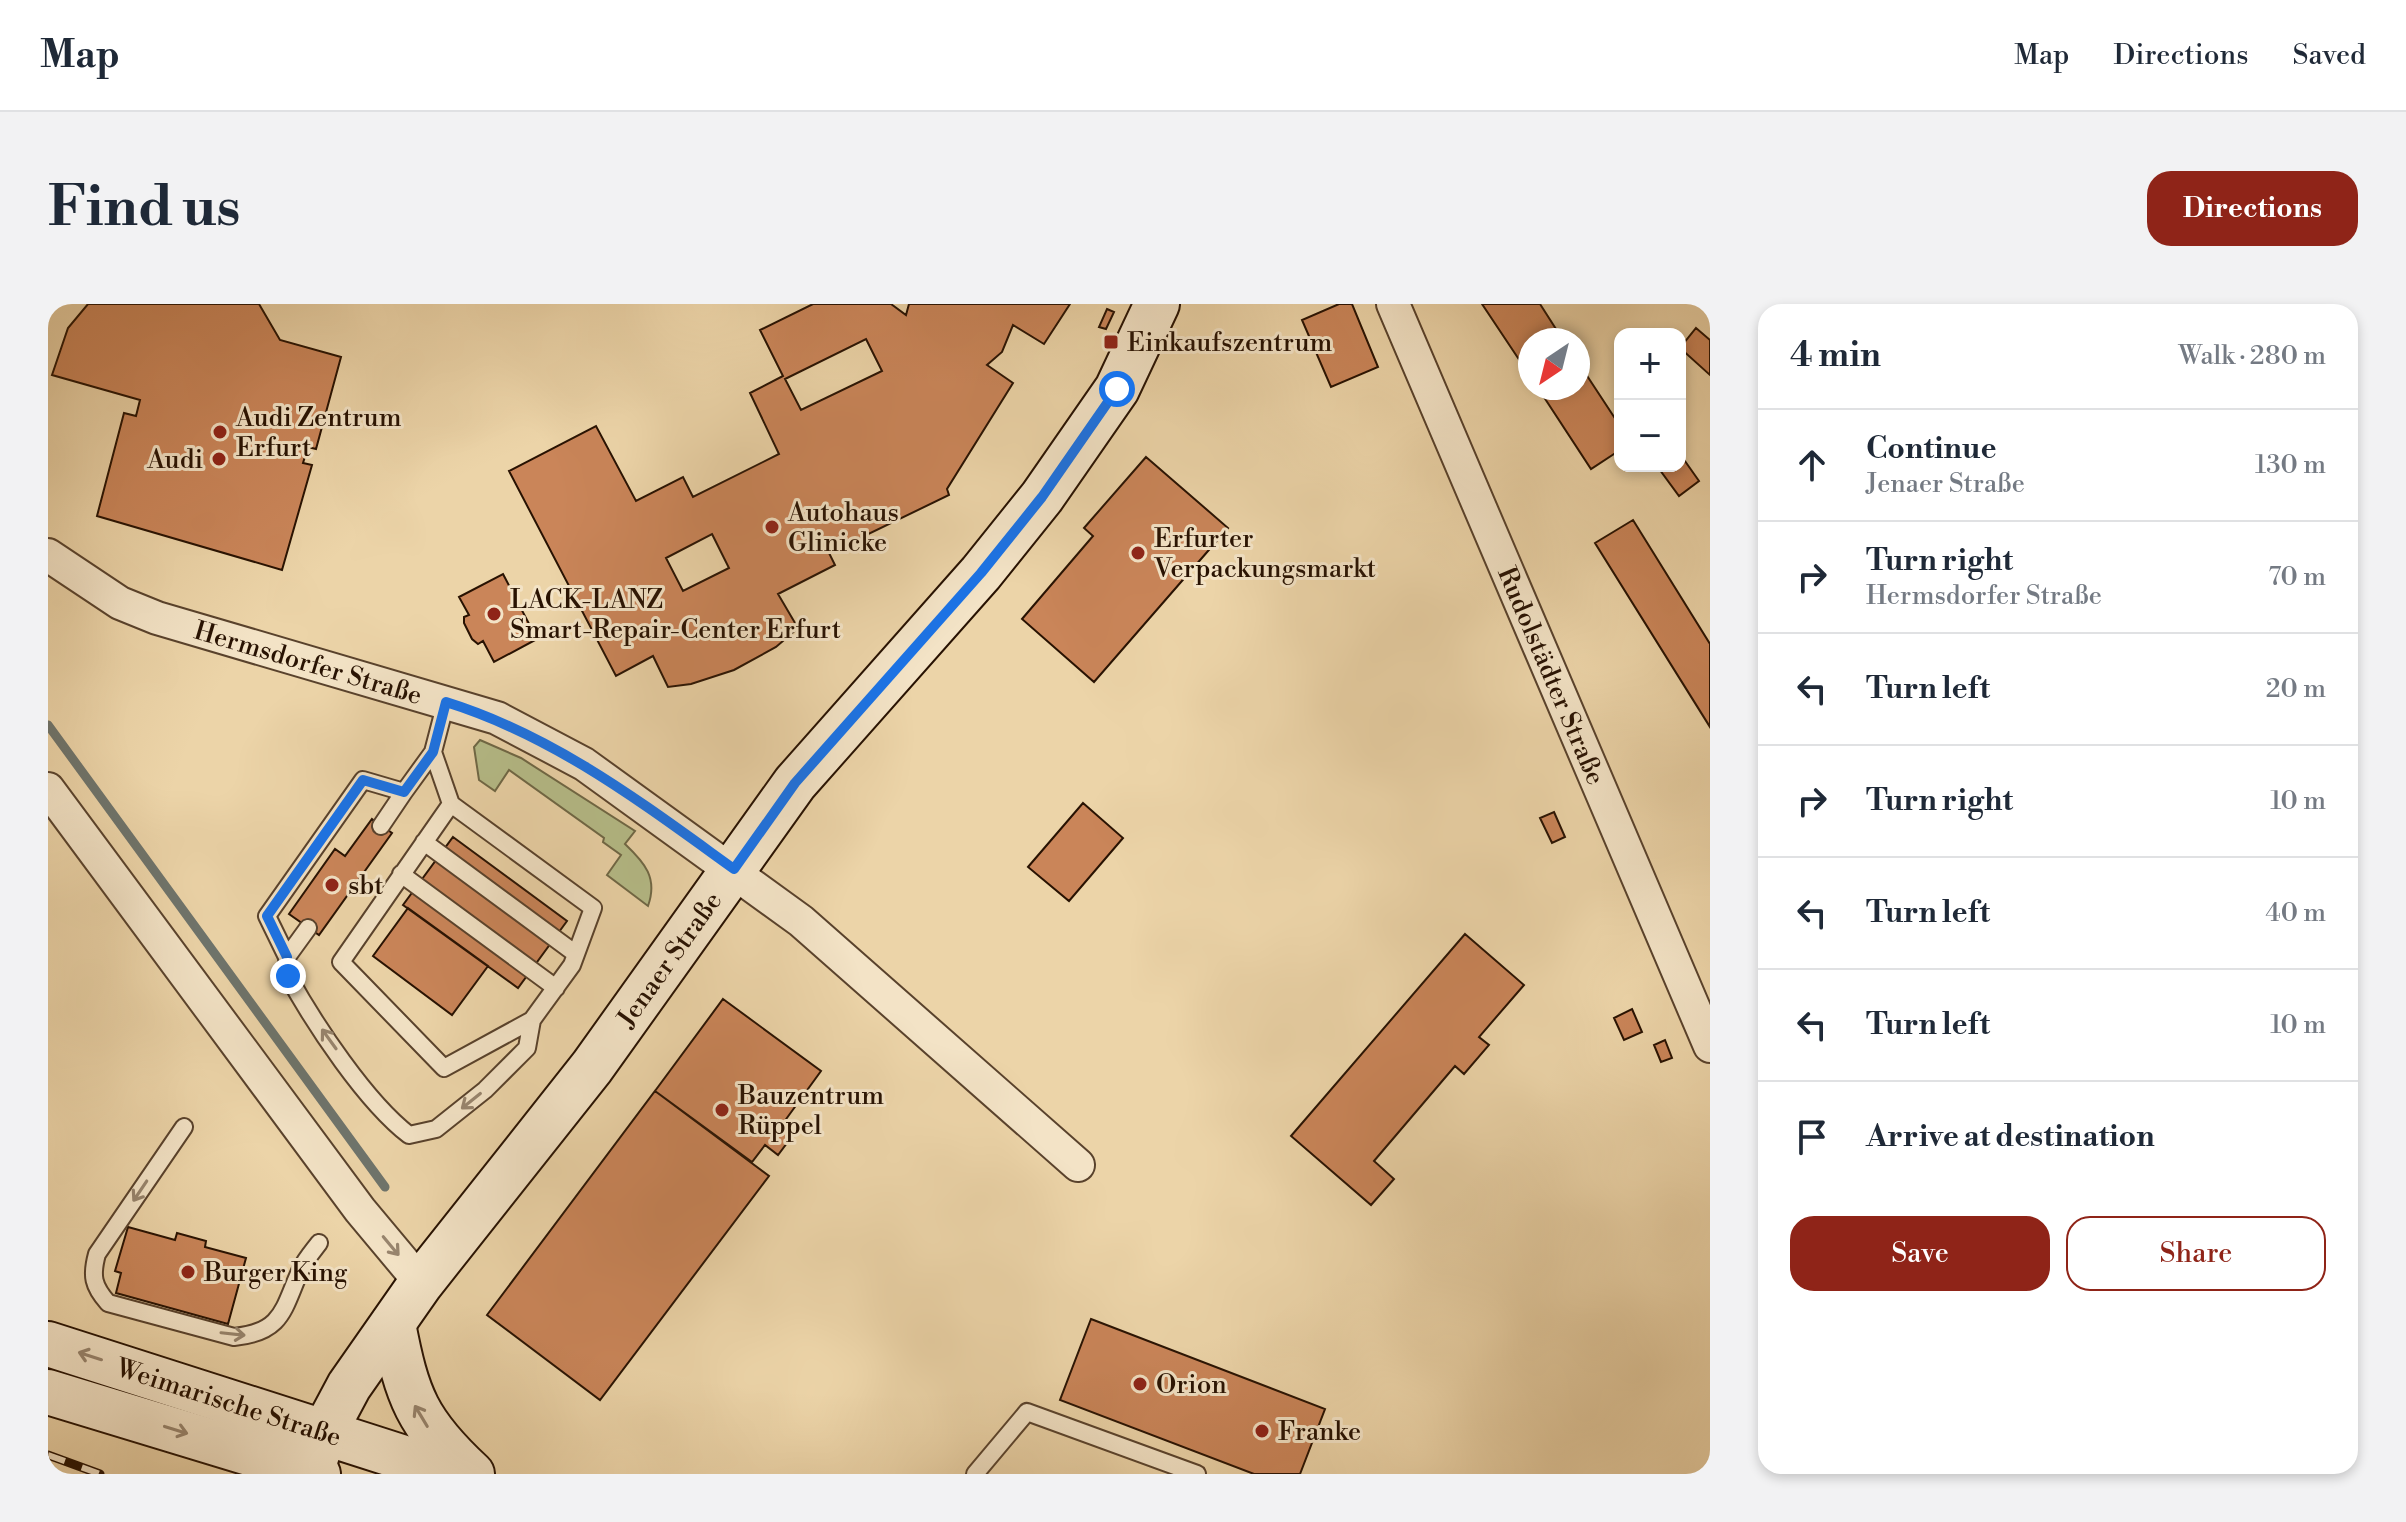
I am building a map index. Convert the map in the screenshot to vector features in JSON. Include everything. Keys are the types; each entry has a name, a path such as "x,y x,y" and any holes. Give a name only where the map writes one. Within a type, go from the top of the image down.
{"main road":[{"name":"Jenaer Straße","path":"315,1473 325,1431 349,1386 421,1283 592,1067 795,783 981,573 1042,497 1117,389 1157,304"},
{"path":"393,1324 415,1409 429,1430 472,1474"},
{"name":"Weimarische Straße","path":"48,1344 454,1474"},
{"name":"Weimarische Straße","path":"48,1392 315,1473"}],"street":[{"name":"Rudolstädter Straße","path":"1393,304 1710,1046"},
{"name":"Hermsdorfer Straße","path":"48,555 120,603 157,618 497,718 571,756 734,869 833,948 1078,1165"},
{"path":"48,789 360,1210 421,1283"}],"lane":[{"path":"381,826 433,752 446,702"},
{"path":"433,752 451,804 593,908 576,954 532,1020 444,1068 341,962 451,804"},
{"path":"404,792 363,780 267,916 287,957 288,976 304,1004 391,1121 409,1135 436,1129 485,1090 527,1048 532,1020"},
{"path":"424,842 576,954"},
{"path":"401,874 556,988"},
{"path":"287,957 308,928"},
{"path":"184,1127 97,1254 92,1273 96,1290 108,1303 234,1337 253,1335 282,1315 301,1268 319,1243"},
{"path":"975,1474 1027,1412 1197,1474"}],"green space":[{"path":"480,740 521,758 635,831 625,844 648,872 651,896 648,906 607,875 621,855 603,842 604,838 509,770 495,791 479,780 474,747"}],"building":[{"name":"Audi Zentrum Erfurt","path":"88,304 259,304 280,340 341,357 316,449 308,447 303,463 312,465 282,570 97,516 124,413 136,416 140,400 52,375 68,328"},
{"path":"813,304 891,304 906,315 909,304 1070,304 1044,344 1013,325 1002,352 987,365 1013,383 947,489 949,495 829,553 835,565 778,594 798,628 776,647 734,670 691,684 668,687 653,656 616,676 509,471 596,426 636,501 683,477 693,497 779,454 750,393 783,376 760,330","holes":["866,339 882,371 801,410 785,379","712,534 729,568 683,591 666,558"]},
{"path":"1339,304 1352,304 1378,367 1331,387 1302,320"},
{"path":"1482,304 1540,304 1555,328 1518,328 1518,358"},
{"path":"1107,309 1114,312 1106,329 1099,327"},
{"path":"1696,328 1710,340 1710,375 1686,353 1686,340"},
{"path":"1590,380 1614,417 1614,454 1591,469 1546,400 1590,400"},
{"path":"1146,457 1228,528 1094,682 1022,619 1093,536 1084,528"},
{"path":"1686,463 1699,481 1679,496 1661,472 1686,472"},
{"path":"1633,520 1710,644 1710,727 1595,543"},
{"path":"503,574 537,639 494,662 483,641 478,644 472,639 464,623 464,617 469,615 459,597"},
{"path":"1083,803 1123,838 1069,901 1028,867"},
{"path":"1554,812 1565,837 1552,843 1540,818"},
{"name":"sbt","path":"372,819 392,833 319,935 289,914 335,849 345,856"},
{"path":"453,837 567,921 518,988 403,905"},
{"path":"408,908 488,966 452,1015 373,956"},
{"path":"1465,934 1524,985 1479,1037 1489,1045 1464,1074 1455,1066 1374,1161 1394,1179 1371,1205 1291,1136"},
{"path":"723,999 821,1071 784,1122 796,1131 778,1155 765,1145 752,1162 655,1091"},
{"path":"1632,1009 1642,1032 1624,1040 1614,1018"},
{"path":"1665,1040 1672,1058 1661,1062 1654,1045"},
{"path":"655,1091 769,1176 600,1400 487,1315"},
{"path":"128,1227 175,1240 177,1233 206,1241 205,1247 246,1258 228,1324 116,1293 121,1273 115,1271"},
{"path":"1091,1319 1325,1409 1300,1474 1254,1474 1060,1400"}],"waterway":[{"path":"48,725 385,1187"}],"railway":[{"path":"48,1455 100,1474"}],"place":[{"name":"Einkaufszentrum","path":"1111,342"},
{"name":"Audi Zentrum Erfurt","path":"220,432"},
{"name":"Audi","path":"219,459"},
{"name":"Autohaus Glinicke","path":"772,527"},
{"name":"Erfurter Verpackungsmarkt","path":"1138,553"},
{"name":"LACK-LANZ Smart-Repair-Center Erfurt","path":"494,614"},
{"name":"sbt","path":"332,885"},
{"name":"Bauzentrum Rüppel","path":"722,1110"},
{"name":"Burger King","path":"188,1272"},
{"name":"Orion","path":"1140,1384"},
{"name":"Franke","path":"1262,1431"}],"route":[{"path":"288,976 287,957 267,916 363,780 404,792 433,752 446,702 497,718 584,764 734,869 795,783 981,573 1042,497 1117,389"}]}
